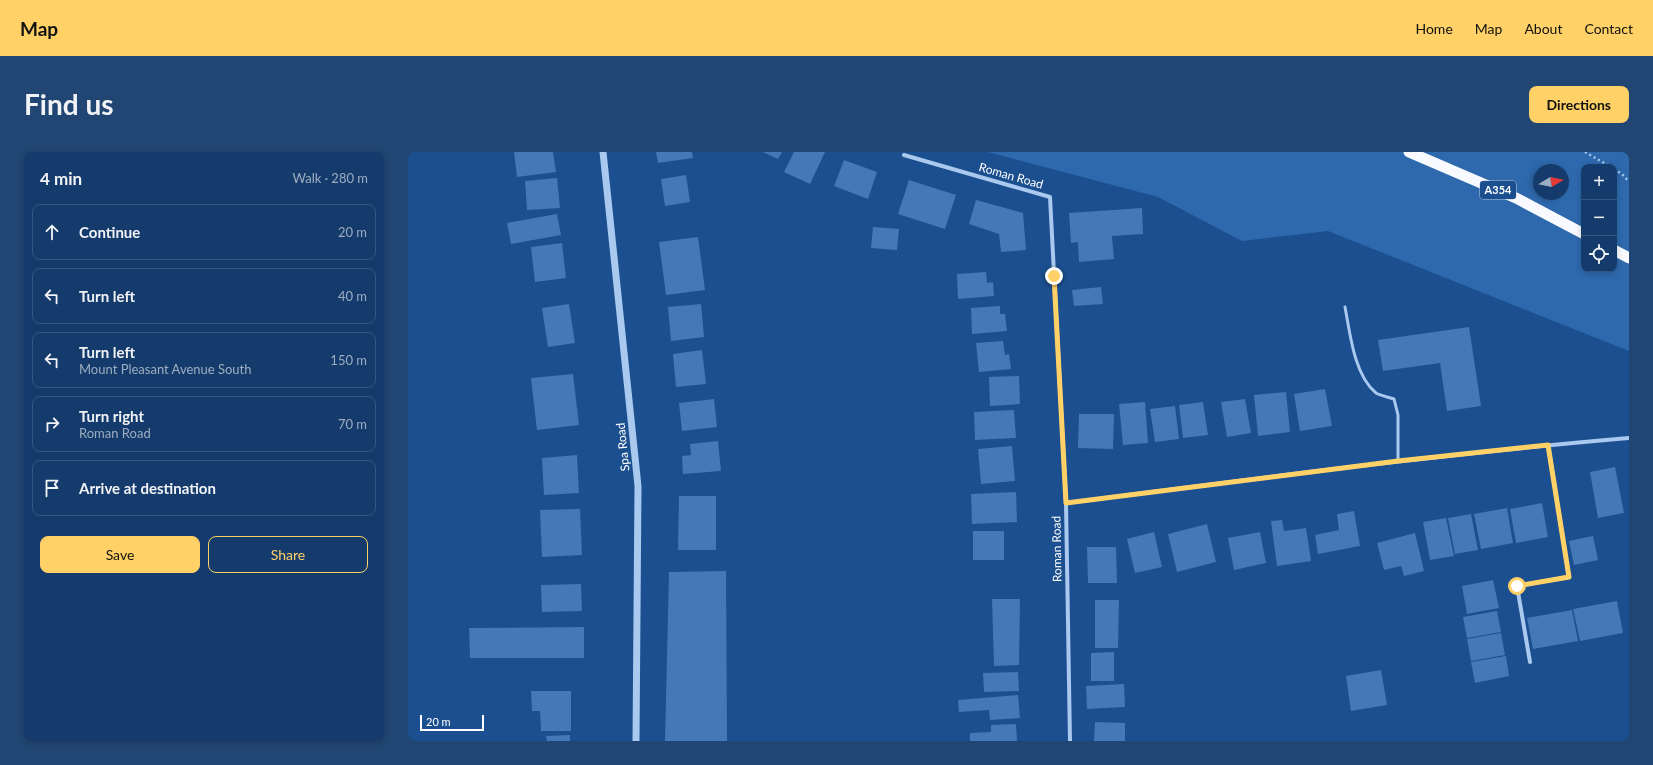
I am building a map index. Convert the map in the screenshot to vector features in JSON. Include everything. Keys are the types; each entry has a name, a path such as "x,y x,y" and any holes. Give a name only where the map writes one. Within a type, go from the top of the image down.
{"highway":[{"name":"A354","path":"1409,152 1516,198 1581,232"},
{"path":"1617,252 1629,258"}],"street":[{"name":"Spa Road","path":"603,152 638,486 636,741"},
{"name":"Roman Road","path":"904,156 1050,197 1066,503 1070,741"},
{"path":"1066,503 1398,461 1629,438"},
{"path":"1530,662 1517,586 1569,577 1548,445"}],"lane":[{"path":"1345,307 1352,347 1365,380 1377,394 1394,399 1398,415 1398,461"}],"path":[{"path":"1585,152 1605,164"},
{"path":"1617,171 1629,182"}],"shaded area":[{"path":"988,152 1629,152 1629,351 1328,231 1242,241 1158,197"}],"building":[{"path":"514,152 553,152 556,172 517,177"},
{"path":"656,152 692,152 693,158 658,163"},
{"path":"763,152 782,152 778,159"},
{"path":"794,152 825,152 810,184 784,172"},
{"path":"844,160 877,172 868,199 834,186"},
{"path":"686,175 690,202 665,206 661,179"},
{"path":"557,178 560,208 527,210 525,181"},
{"path":"909,180 956,195 945,229 898,214"},
{"path":"976,200 1023,213 1026,250 1001,252 999,234 969,224"},
{"path":"1142,208 1143,234 1112,236 1114,259 1079,262 1078,242 1071,243 1069,213"},
{"path":"557,214 561,235 511,244 507,223"},
{"path":"873,227 899,229 897,250 871,248"},
{"path":"698,237 705,290 666,295 659,242"},
{"path":"562,243 566,278 535,282 531,247"},
{"path":"986,272 987,283 993,282 994,296 958,299 957,274"},
{"path":"1101,287 1103,304 1074,306 1072,290"},
{"path":"569,304 575,343 548,347 542,308"},
{"path":"701,304 704,337 671,341 668,307"},
{"path":"1000,306 1000,314 1005,314 1007,331 972,334 971,308"},
{"path":"1469,327 1481,406 1447,411 1440,363 1383,371 1378,340"},
{"path":"1003,341 1005,355 1009,354 1011,369 979,372 976,343"},
{"path":"702,350 706,384 676,387 673,354"},
{"path":"573,374 579,425 537,430 531,378"},
{"path":"1019,376 1020,404 990,406 989,377"},
{"path":"1325,389 1332,426 1300,431 1294,394"},
{"path":"1286,392 1290,432 1258,436 1254,395"},
{"path":"714,399 717,427 682,431 679,403"},
{"path":"1245,399 1251,433 1227,437 1221,402"},
{"path":"1145,402 1148,443 1123,445 1119,404"},
{"path":"1203,402 1208,435 1183,438 1179,405"},
{"path":"1175,406 1179,439 1155,442 1150,409"},
{"path":"1014,410 1016,438 975,440 974,412"},
{"path":"1079,414 1114,414 1113,449 1078,448"},
{"path":"718,441 721,471 683,474 682,456 691,455 690,444"},
{"path":"1012,446 1015,481 981,484 978,449"},
{"path":"577,455 579,493 544,495 542,458"},
{"path":"1615,467 1624,513 1598,518 1590,472"},
{"path":"1016,492 1017,522 972,524 971,494"},
{"path":"679,496 716,496 716,550 678,550"},
{"path":"1542,503 1548,537 1516,543 1510,509"},
{"path":"1507,508 1513,543 1481,549 1474,514"},
{"path":"580,509 582,555 542,557 540,510"},
{"path":"1354,511 1360,546 1318,554 1315,535 1339,530 1337,514"},
{"path":"1471,514 1478,550 1455,554 1448,518"},
{"path":"1446,518 1454,556 1430,560 1423,522"},
{"path":"1282,520 1284,531 1306,528 1311,561 1277,566 1271,521"},
{"path":"1207,524 1216,562 1177,572 1168,534"},
{"path":"973,531 1004,531 1004,560 973,560"},
{"path":"1154,532 1162,567 1135,573 1127,539"},
{"path":"1260,532 1266,563 1234,570 1228,538"},
{"path":"1415,533 1424,571 1404,576 1401,566 1384,570 1377,543"},
{"path":"1593,536 1598,560 1574,565 1569,541"},
{"path":"1087,547 1116,547 1117,583 1088,583"},
{"path":"726,571 727,741 665,741 669,572"},
{"path":"1493,580 1499,608 1467,614 1462,586"},
{"path":"581,584 582,611 542,612 541,585"},
{"path":"992,599 1020,599 1019,665 994,666"},
{"path":"1095,600 1119,600 1118,648 1095,648"},
{"path":"1617,601 1623,633 1580,641 1573,609"},
{"path":"1572,610 1578,641 1533,649 1527,618"},
{"path":"1497,611 1501,632 1467,638 1463,617"},
{"path":"584,627 584,658 470,658 469,628"},
{"path":"1501,633 1505,655 1471,661 1467,639"},
{"path":"1114,652 1114,681 1091,681 1091,653"},
{"path":"1506,656 1509,676 1475,683 1471,662"},
{"path":"1381,670 1387,705 1351,711 1346,676"},
{"path":"1018,672 1019,691 984,692 983,673"},
{"path":"1124,684 1125,707 1087,709 1086,686"},
{"path":"531,691 571,691 571,731 541,731 540,711 532,711"},
{"path":"1018,695 1020,718 990,720 989,710 959,712 958,700"},
{"path":"1095,722 1125,723 1125,741 1094,741"},
{"path":"1016,724 1017,741 970,741 970,733 991,732 991,725"},
{"path":"570,735 570,741 547,741 546,736"}],"route":[{"path":"1054,276 1066,503 1398,461 1548,445 1569,577 1517,586"}]}
